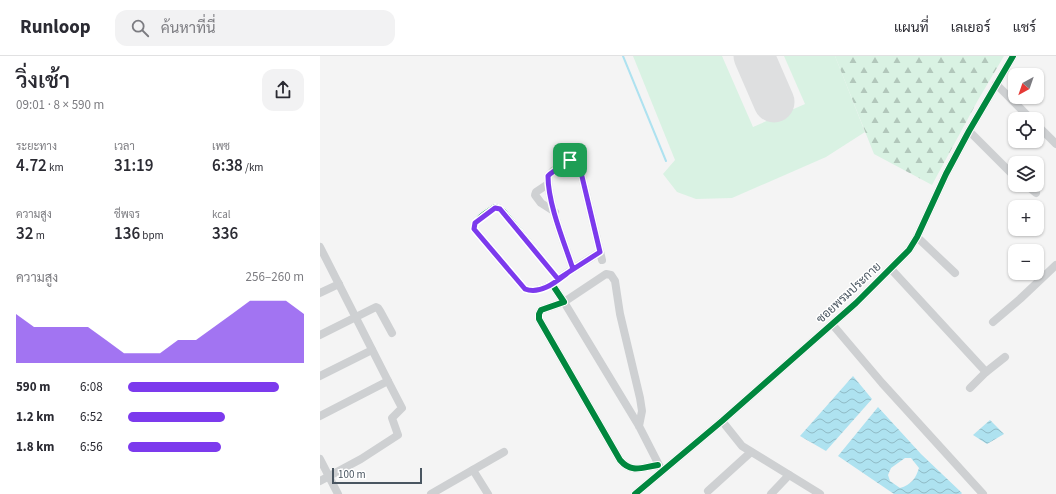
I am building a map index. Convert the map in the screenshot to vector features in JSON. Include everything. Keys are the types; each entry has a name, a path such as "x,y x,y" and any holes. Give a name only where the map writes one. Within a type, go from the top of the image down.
{"street":[{"name":"ซอยพรมประกาย","path":"635,494 660,468 722,421 832,324 891,269 909,250 917,237 946,174 969,131 1014,56"},
{"path":"996,84 1024,112"},
{"path":"969,131 1008,170"},
{"path":"1044,132 1056,144"},
{"path":"573,269 554,212 548,184 548,176 570,160 574,160 579,164 601,256 573,269 555,281 541,289 532,291 525,289 474,229 477,220 495,208 503,211 555,281 564,302 639,426 660,468 632,469 624,466 539,319 541,310 564,302 602,276 608,274 614,278 620,314 642,406 639,426"},
{"path":"548,184 536,192 535,196 541,203 554,212"},
{"path":"917,237 955,274"},
{"path":"320,481 362,459 398,435 392,418 402,408 321,250"},
{"path":"993,322 1056,265"},
{"path":"891,269 986,372"},
{"path":"320,293 339,284"},
{"path":"320,335 376,307 392,333"},
{"path":"832,324 882,383 983,494"},
{"path":"320,376 372,350"},
{"path":"970,388 986,372 1005,357"},
{"path":"320,416 388,381"},
{"path":"722,421 742,446 820,494"},
{"path":"432,494 504,452"},
{"path":"708,491 751,452"},
{"path":"320,459 338,494"},
{"path":"473,470 488,494"},
{"path":"771,494 789,475"}],"green space":[{"path":"633,56 722,56 753,127 805,104 784,56 835,56 865,132 826,157 732,198 696,199 677,192 663,174 675,160"},
{"path":"835,56 1004,56 978,100 932,185 874,154"}],"water":[{"path":"853,376 872,399 826,451 800,436"},
{"path":"878,407 921,454 962,493 894,494 838,456","holes":["905,458 911,458 919,468 918,472 910,483 900,488 890,481 888,475 891,468"]},
{"path":"990,420 1004,434 987,444 973,435"}],"waterway":[{"path":"623,56 666,161"}],"runway":[{"path":"754,56 774,102"}],"cycle path":[{"path":"635,494 722,421 856,303 909,250 917,237 946,174 969,131 1013,56"},
{"path":"552,284 558,279 503,211 495,207 479,219 474,229 525,289 535,290 552,284 564,302 541,310 539,319 620,460 624,464 633,468 658,465"}],"route":[{"path":"570,160 548,176 548,184 554,212 573,269 552,284 541,289 532,291 525,289 474,229 475,223 495,208 503,211 558,279 573,269 600,252 579,164 574,160 570,160"}]}
